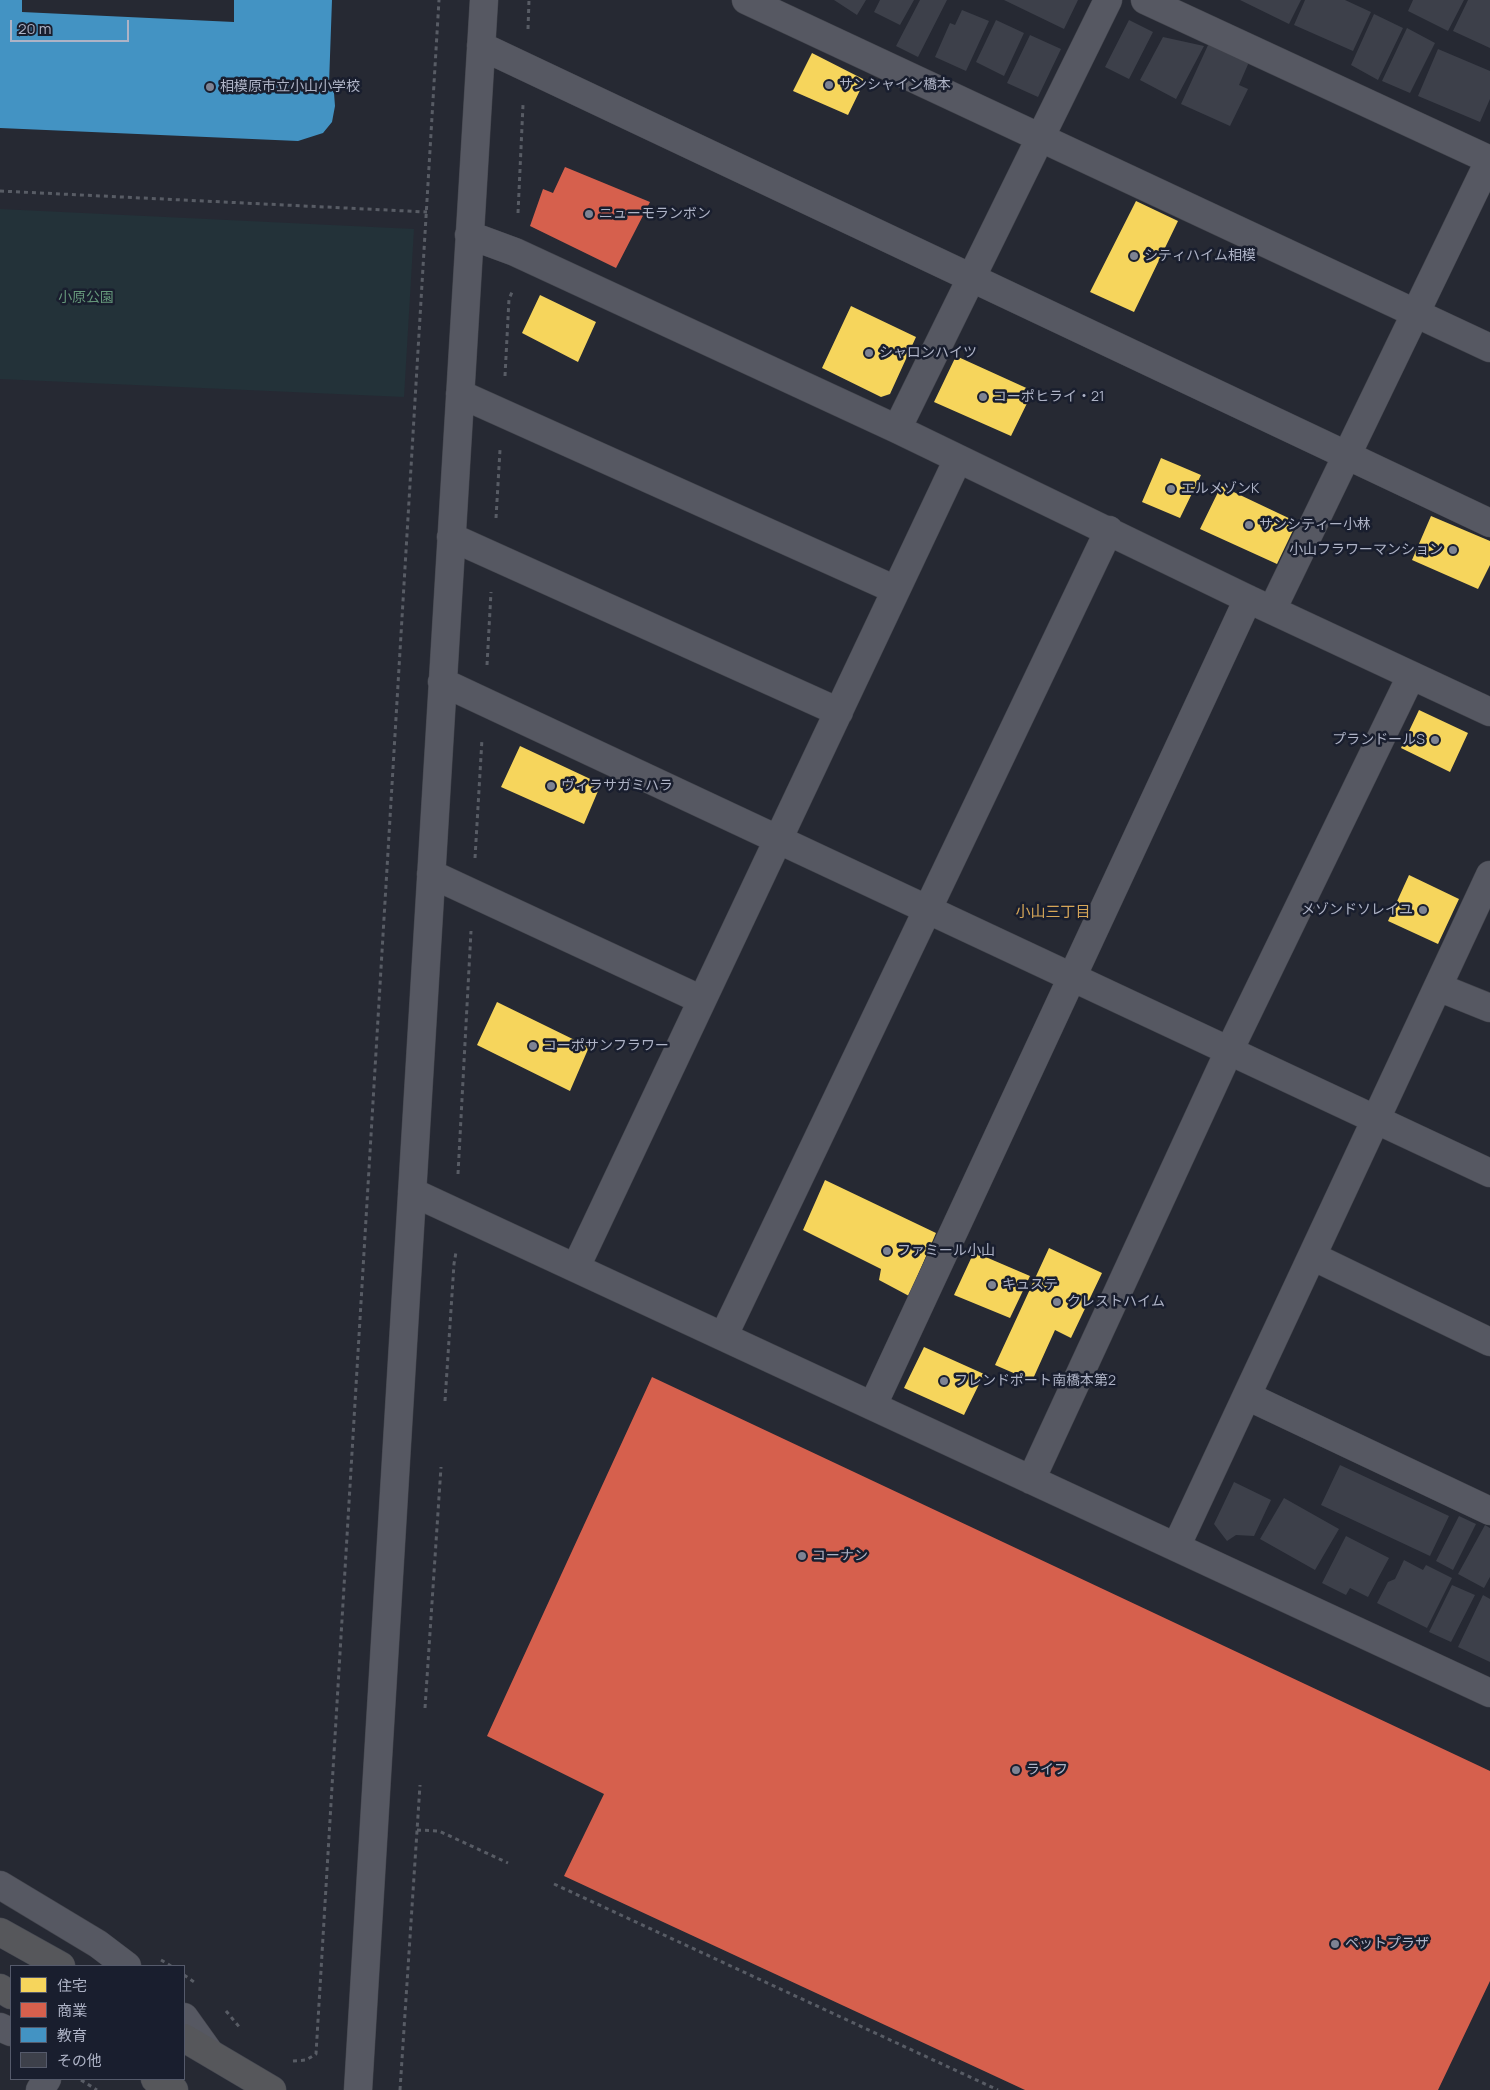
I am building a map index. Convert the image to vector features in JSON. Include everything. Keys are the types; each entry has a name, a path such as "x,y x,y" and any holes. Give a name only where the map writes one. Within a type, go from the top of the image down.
{"highway":[{"path":"0,1932 60,1965"},
{"path":"185,2039 272,2090"},
{"path":"157,2080 174,2090"}],"street":[{"path":"358,2090 484,0"},
{"path":"746,0 1490,348"},
{"path":"898,429 1108,0"},
{"path":"873,1405 1073,977 1260,605 1347,456 1490,159 1145,0"},
{"path":"482,46 1490,523"},
{"path":"469,235 515,252 898,429 958,460 1109,530 1260,605 1490,712"},
{"path":"460,394 896,590"},
{"path":"576,1267 958,460"},
{"path":"724,1336 1109,530"},
{"path":"451,537 839,712"},
{"path":"1030,1480 1229,1050 1411,676"},
{"path":"442,682 1490,1173"},
{"path":"431,874 702,1000"},
{"path":"1176,1546 1490,875"},
{"path":"1438,986 1490,1008"},
{"path":"412,1192 1490,1693"},
{"path":"1312,1256 1490,1342"},
{"path":"1247,1396 1490,1511"},
{"path":"0,1885 98,1944 127,1965"},
{"path":"185,2018 209,2052"}],"path":[{"path":"284,2057 292,2061 306,2060 316,2054 439,0"},
{"path":"0,191 427,212"},
{"path":"445,1401 456,1252"},
{"path":"425,1708 441,1467"},
{"path":"400,2090 420,1785"},
{"path":"417,1830 439,1831 508,1862"},
{"path":"554,1884 998,2090"},
{"path":"185,1976 196,1984"},
{"path":"222,2007 246,2035"},
{"path":"82,2080 97,2090"}],"green space":[{"name":"小原公園","path":"0,209 414,229 404,397 0,379"}],"building: 住宅":[{"name":"サンシャイン橋本","path":"812,53 865,80 848,115 793,91"},
{"name":"シティハイム相模","path":"1136,201 1178,221 1134,312 1090,292"},
{"path":"540,295 596,322 578,362 522,333"},
{"name":"シャロンハイツ","path":"851,306 916,337 890,394 881,397 822,368"},
{"name":"コーポヒライ・21","path":"956,356 1033,391 1011,436 934,402"},
{"name":"エルメゾンK","path":"1161,458 1201,475 1180,518 1142,502"},
{"name":"サンシティー小林","path":"1221,486 1297,522 1277,564 1200,529"},
{"name":"小山フラワーマンション","path":"1431,516 1490,541 1490,565 1478,589 1412,560"},
{"name":"プランドールS","path":"1419,710 1468,733 1450,772 1401,748"},
{"name":"ヴィラサガミハラ","path":"520,746 601,784 584,824 501,787"},
{"name":"メゾンドソレイユ","path":"1409,875 1459,899 1438,944 1388,921"},
{"name":"コーポサンフラワー","path":"497,1002 589,1047 570,1091 477,1045"},
{"name":"ファミール小山","path":"825,1180 936,1233 909,1296 879,1280 881,1269 803,1230"},
{"name":"クレストハイム","path":"1049,1248 1102,1273 1071,1338 1055,1330 1032,1381 995,1365"},
{"name":"キュステ","path":"974,1252 1030,1276 1010,1318 954,1295"},
{"name":"フレンドポート南橋本第2","path":"924,1347 984,1374 964,1415 904,1388"}],"building: 商業":[{"name":"ニューモランボン","path":"565,167 650,202 616,268 530,226 543,189 553,193"},
{"name":"コーナン","path":"652,1377 1490,1771 1490,1981 1438,2090 1025,2090 564,1876 604,1794 487,1736"}],"building: 教育":[{"path":"0,0 22,0 22,12 234,22 234,0 332,0 329,84 334,93 335,106 332,122 323,133 298,141 0,128"}],"building: その他":[{"path":"834,0 866,0 857,15"},
{"path":"880,0 914,0 900,25 874,12"},
{"path":"920,0 947,0 918,57 896,46"},
{"path":"1004,0 1078,0 1064,29"},
{"path":"1240,0 1301,0 1289,24"},
{"path":"1305,0 1345,0 1371,12 1353,51 1294,25"},
{"path":"1413,0 1464,0 1448,31 1408,11"},
{"path":"1468,0 1490,0 1490,48 1453,31"},
{"path":"962,10 989,21 966,71 935,57 950,23 955,25"},
{"path":"1374,14 1403,28 1378,80 1351,65"},
{"path":"996,20 1024,33 1004,76 976,62"},
{"path":"1129,20 1153,32 1129,79 1105,67"},
{"path":"1407,28 1435,43 1410,93 1382,81"},
{"path":"1030,35 1061,49 1038,97 1007,83"},
{"path":"1163,37 1204,46 1176,99 1140,80"},
{"path":"1209,43 1249,62 1239,85 1248,89 1230,126 1181,104"},
{"path":"1438,49 1490,71 1490,99 1480,122 1418,96"},
{"path":"1340,1465 1449,1516 1430,1556 1321,1505"},
{"path":"1234,1482 1271,1500 1254,1536 1236,1535 1227,1541 1214,1524"},
{"path":"1284,1498 1339,1529 1315,1570 1260,1539"},
{"path":"1459,1516 1476,1524 1453,1570 1436,1561"},
{"path":"1485,1525 1490,1528 1490,1577 1484,1588 1458,1574"},
{"path":"1346,1536 1389,1558 1368,1597 1350,1588 1346,1595 1322,1583"},
{"path":"1404,1560 1423,1570 1426,1565 1452,1578 1427,1628 1377,1603 1388,1582 1395,1579"},
{"path":"1452,1585 1475,1595 1451,1642 1429,1632"},
{"path":"1483,1595 1490,1599 1490,1662 1458,1647"}],"place":[{"name":"サンシャイン橋本","path":"829,85"},
{"name":"相模原市立小山小学校","path":"210,87"},
{"name":"ニューモランボン","path":"589,214"},
{"name":"シティハイム相模","path":"1134,256"},
{"name":"シャロンハイツ","path":"869,353"},
{"name":"コーポヒライ・21","path":"983,397"},
{"name":"エルメゾンK","path":"1171,489"},
{"name":"サンシティー小林","path":"1249,525"},
{"name":"小山フラワーマンション","path":"1453,550"},
{"name":"プランドールS","path":"1435,740"},
{"name":"ヴィラサガミハラ","path":"551,786"},
{"name":"メゾンドソレイユ","path":"1423,910"},
{"name":"コーポサンフラワー","path":"533,1046"},
{"name":"ファミール小山","path":"887,1251"},
{"name":"キュステ","path":"992,1285"},
{"name":"クレストハイム","path":"1057,1302"},
{"name":"フレンドポート南橋本第2","path":"944,1381"},
{"name":"コーナン","path":"802,1556"},
{"name":"ライフ","path":"1016,1770"},
{"name":"ペットプラザ","path":"1335,1944"}],"district":[{"name":"小山三丁目","path":"1053,913"}]}
